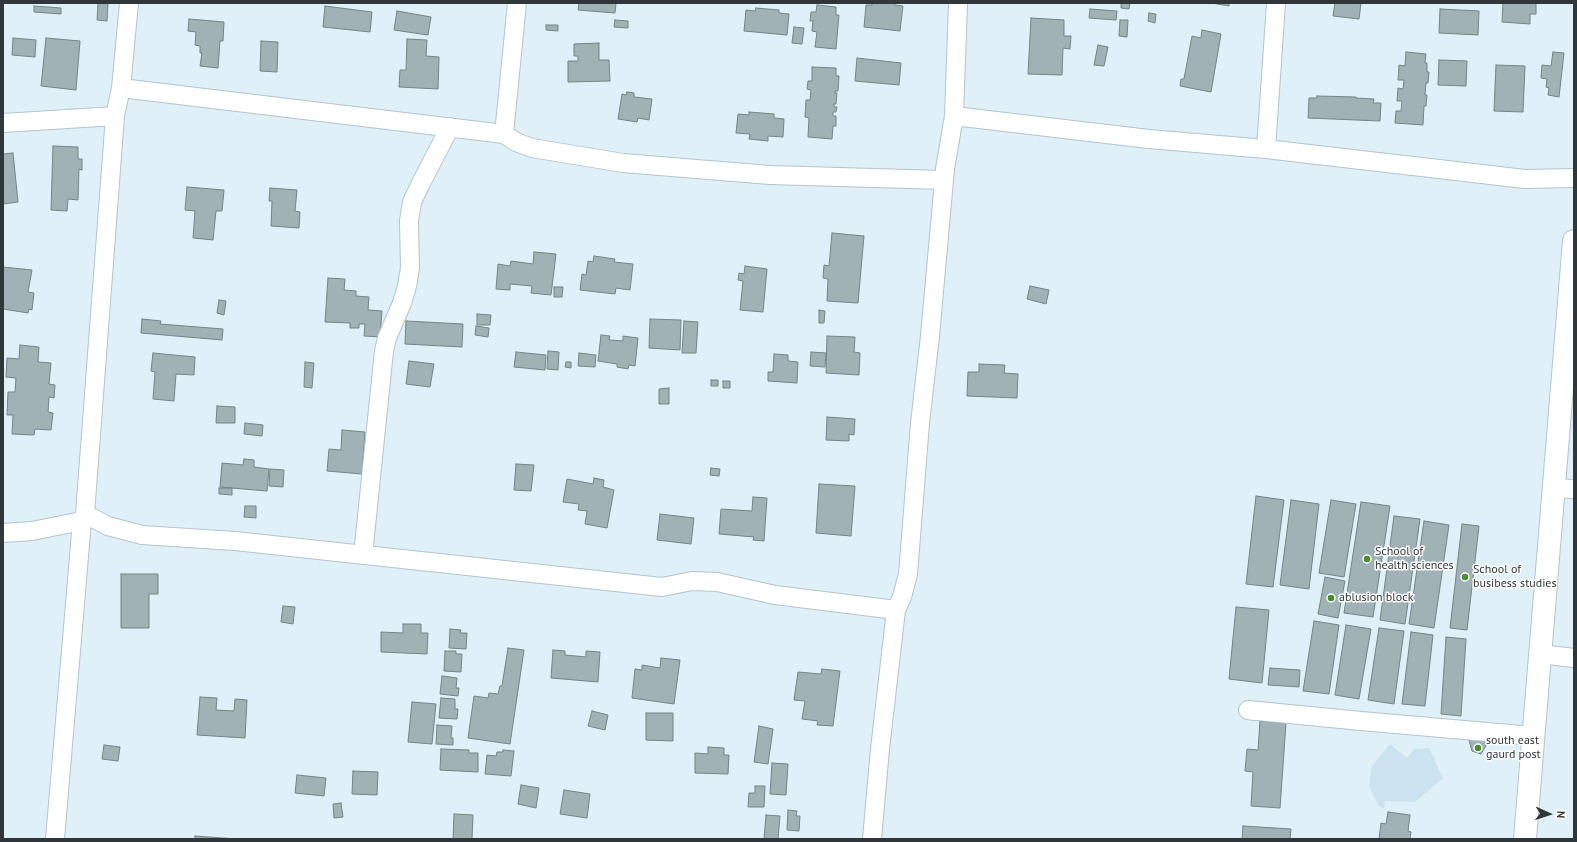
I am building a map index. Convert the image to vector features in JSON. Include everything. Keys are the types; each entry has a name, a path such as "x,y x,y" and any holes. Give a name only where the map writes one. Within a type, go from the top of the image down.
{"street":[{"path":"55,839 84,518 115,116 121,88 129,3"},
{"path":"504,134 517,3"},
{"path":"872,839 880,749 896,610 902,597 908,574 920,423 930,336 944,180 954,116 958,3"},
{"path":"1266,149 1276,3"},
{"path":"121,88 504,134 516,142 532,148 623,163 770,175 944,180"},
{"path":"3,124 115,116"},
{"path":"954,116 1149,139 1266,149 1525,179 1574,178"},
{"path":"363,555 384,351 387,338 402,303 407,286 410,268 409,221 412,202 450,127"},
{"path":"1525,839 1540,654 1564,488 1574,241"},
{"path":"3,533 32,531 84,518 142,535 236,541 662,587 692,581 717,582 775,595 896,610"},
{"path":"1540,654 1574,658"},
{"path":"1255,711 1362,722 1533,736"}],"shaded area":[{"path":"1390,744 1407,758 1414,749 1429,748 1443,778 1415,802 1385,801 1384,809 1378,805 1369,786 1372,766"}],"building":[{"path":"98,3 108,3 107,21 97,20"},
{"path":"579,3 616,3 615,13 578,10"},
{"path":"873,3 895,3 895,5 903,6 900,31 864,27 866,5 872,5"},
{"path":"1121,3 1130,3 1129,9 1121,8"},
{"path":"1211,3 1229,3 1229,6"},
{"path":"1335,3 1361,3 1359,19 1333,16"},
{"path":"1503,3 1536,3 1536,14 1530,14 1530,24 1502,22"},
{"path":"817,5 836,7 836,15 839,15 836,49 815,47 817,32 812,31 813,21 810,21 811,12 816,12"},
{"path":"34,6 61,8 61,14 34,12"},
{"path":"325,6 372,12 370,32 323,27"},
{"path":"756,8 779,10 779,13 789,14 787,35 744,31 746,10 755,11"},
{"path":"1090,9 1117,11 1116,20 1089,18"},
{"path":"1440,9 1479,11 1478,35 1439,33"},
{"path":"397,11 431,17 428,35 394,30"},
{"path":"1149,13 1156,14 1155,23 1148,21"},
{"path":"1031,18 1064,20 1064,36 1071,36 1070,49 1063,48 1062,75 1028,74"},
{"path":"189,19 224,22 223,41 220,41 218,68 200,66 202,53 200,53 200,46 195,45 196,32 188,31"},
{"path":"615,20 628,21 628,28 614,27"},
{"path":"1120,20 1128,20 1127,37 1119,36"},
{"path":"546,25 558,25 558,31 546,30"},
{"path":"794,27 804,28 802,44 792,43"},
{"path":"1202,30 1221,34 1211,92 1180,86 1181,79 1184,79 1192,36 1201,38"},
{"path":"13,38 36,40 35,57 12,55"},
{"path":"46,38 80,41 76,90 41,86"},
{"path":"407,39 427,40 426,56 439,57 438,89 399,87 400,70 406,70"},
{"path":"261,41 278,42 277,72 260,71"},
{"path":"599,43 599,60 609,60 610,81 568,82 568,61 578,61 578,56 574,56 574,44"},
{"path":"1098,45 1108,47 1104,66 1094,65"},
{"path":"1406,52 1426,54 1425,63 1427,63 1427,72 1429,72 1428,83 1426,83 1425,95 1427,95 1426,106 1424,106 1423,125 1395,123 1396,111 1401,111 1402,101 1397,101 1398,88 1403,89 1404,80 1398,80 1399,65 1405,66"},
{"path":"1553,52 1564,53 1559,97 1548,95 1549,88 1546,87 1547,79 1541,78 1542,65 1551,66"},
{"path":"857,58 901,63 899,85 855,81"},
{"path":"1439,60 1467,61 1466,86 1438,85"},
{"path":"1496,65 1525,66 1523,112 1494,111"},
{"path":"812,67 836,68 836,76 839,76 838,91 835,91 835,93 837,93 836,104 834,104 834,107 837,107 836,112 833,112 833,116 836,116 836,126 833,126 832,139 808,137 809,118 805,117 806,100 810,100 811,90 807,89 808,81 812,81"},
{"path":"627,92 634,93 634,97 652,99 649,120 638,118 637,122 618,119 622,94 626,95"},
{"path":"1317,96 1374,99 1373,103 1381,103 1380,121 1308,118 1309,98 1317,98"},
{"path":"749,112 774,114 774,118 784,119 783,137 768,136 768,141 749,139 750,134 736,133 738,114 749,115"},
{"path":"53,146 78,147 78,159 82,159 82,170 79,169 78,200 68,199 67,211 51,210"},
{"path":"13,153 18,202 3,204 3,154"},
{"path":"187,187 224,190 222,211 216,211 213,240 193,238 195,211 185,210"},
{"path":"270,188 297,190 295,211 300,212 299,228 271,226 272,201 269,201"},
{"path":"832,233 864,236 858,303 827,301 828,279 823,278 824,265 829,266"},
{"path":"534,252 556,254 551,295 531,293 532,286 510,284 510,290 496,289 498,264 510,266 511,261 533,264"},
{"path":"594,256 615,259 614,262 633,264 630,290 616,288 615,294 580,290 582,274 586,275 588,261 593,262"},
{"path":"745,266 767,269 763,312 740,310 743,281 738,280 739,273 744,274"},
{"path":"3,267 32,270 28,292 34,293 32,310 29,309 28,313 3,309"},
{"path":"328,278 345,279 344,290 356,291 356,296 369,297 368,310 382,311 380,337 364,336 365,324 359,324 359,328 350,328 350,323 325,322"},
{"path":"1030,286 1049,290 1046,304 1027,299"},
{"path":"554,287 563,287 562,297 554,297"},
{"path":"219,300 226,301 224,315 217,313"},
{"path":"819,310 825,311 824,323 819,323"},
{"path":"477,314 491,315 490,325 477,325"},
{"path":"142,319 161,321 160,324 223,329 222,340 141,333"},
{"path":"650,319 681,320 680,350 649,348"},
{"path":"406,321 463,324 462,347 405,344"},
{"path":"684,321 698,322 696,353 682,353"},
{"path":"476,326 489,328 488,337 475,335"},
{"path":"601,335 610,336 609,340 623,341 623,336 638,338 635,366 629,365 628,369 617,367 617,364 598,361"},
{"path":"827,336 855,337 854,352 860,353 859,375 826,373"},
{"path":"20,345 39,347 38,362 51,363 49,384 55,385 54,398 49,397 48,412 53,413 51,430 35,429 34,435 12,434 13,415 7,415 8,392 15,392 16,378 6,377 7,358 19,359"},
{"path":"548,351 559,352 558,370 547,369"},
{"path":"516,352 546,355 545,370 514,367"},
{"path":"811,352 826,353 825,367 810,366"},
{"path":"153,353 195,357 194,375 176,374 174,401 153,399 155,372 151,371"},
{"path":"579,353 596,355 595,367 578,366"},
{"path":"774,354 788,355 788,361 798,362 797,383 768,381 768,372 773,372"},
{"path":"409,361 434,364 430,387 406,384"},
{"path":"305,362 314,363 312,388 304,387"},
{"path":"566,362 571,362 571,368 565,367"},
{"path":"979,364 1005,365 1004,373 1018,374 1017,398 967,396 968,372 979,372"},
{"path":"711,380 718,380 718,386 711,386"},
{"path":"723,381 730,381 730,388 723,388"},
{"path":"669,388 669,404 659,404 659,389"},
{"path":"217,406 235,407 235,423 216,423"},
{"path":"827,417 855,419 854,435 849,434 849,441 826,440"},
{"path":"245,423 263,425 262,436 244,434"},
{"path":"342,430 365,432 362,474 327,471 329,449 341,450"},
{"path":"244,459 254,460 254,467 269,469 267,491 220,487 222,463 243,465"},
{"path":"516,464 534,465 531,491 514,490"},
{"path":"711,468 720,469 719,476 710,475"},
{"path":"270,469 284,470 283,487 269,486"},
{"path":"594,478 604,480 603,487 614,490 607,528 585,524 587,511 578,510 579,504 563,502 567,479 593,484"},
{"path":"819,484 855,486 851,536 816,533"},
{"path":"219,488 232,488 232,495 219,494"},
{"path":"1256,496 1284,500 1273,587 1246,584"},
{"path":"753,497 767,498 764,541 753,540 754,537 719,534 721,509 752,511"},
{"path":"1291,500 1319,504 1309,589 1280,585"},
{"path":"1331,500 1356,504 1344,577 1319,573"},
{"name":"School of health sciences","path":"1361,502 1390,506 1373,617 1344,613"},
{"path":"245,506 256,506 256,518 244,517"},
{"path":"660,514 694,518 691,544 657,540"},
{"path":"1394,516 1420,519 1405,624 1380,620"},
{"path":"1424,521 1449,525 1434,628 1409,624"},
{"name":"School of busibess studies","path":"1462,524 1479,526 1467,630 1450,628"},
{"path":"121,574 158,574 158,594 149,594 149,628 121,628"},
{"name":"ablusion block","path":"1325,577 1345,581 1338,618 1318,614"},
{"path":"283,606 295,607 293,624 281,622"},
{"path":"1236,607 1269,610 1262,683 1229,679"},
{"path":"1314,621 1339,625 1329,694 1303,691"},
{"path":"403,624 421,624 421,633 428,633 427,654 381,652 381,632 403,633"},
{"path":"1346,625 1371,629 1359,699 1335,695"},
{"path":"1379,628 1404,631 1394,704 1368,700"},
{"path":"450,629 461,630 460,633 467,633 466,649 449,648"},
{"path":"1411,632 1433,635 1425,706 1402,704"},
{"path":"1446,637 1466,639 1461,716 1441,714"},
{"path":"508,648 524,650 510,744 468,738 474,696 488,698 489,693 498,694 500,686 502,686"},
{"path":"553,650 565,651 565,655 586,657 586,651 600,652 598,682 551,678"},
{"path":"445,651 456,651 456,654 462,654 461,672 444,671"},
{"path":"661,658 680,660 674,704 632,698 635,669 642,670 642,665 660,668"},
{"path":"1270,668 1300,670 1299,687 1268,685"},
{"path":"822,669 840,671 833,726 817,725 818,721 802,719 805,701 794,700 798,672 821,674"},
{"path":"442,676 457,678 456,688 459,688 458,696 440,694"},
{"path":"200,697 217,698 216,710 234,711 235,699 247,700 245,738 197,735"},
{"path":"441,698 455,699 455,709 458,709 457,719 439,718"},
{"path":"412,702 436,704 432,744 408,742"},
{"path":"592,711 608,715 605,730 588,726"},
{"path":"646,713 673,713 673,741 646,740"},
{"path":"1260,721 1286,723 1280,808 1251,806 1253,772 1245,771 1247,749 1258,750"},
{"path":"437,725 452,726 451,738 453,738 453,745 436,744"},
{"path":"759,726 773,729 768,764 754,762"},
{"name":"south east gaurd post","path":"1479,738 1487,744 1481,754 1472,751 1469,740"},
{"path":"104,745 120,747 118,761 102,759"},
{"path":"708,747 724,748 724,755 729,755 728,774 695,773 695,753 708,754"},
{"path":"441,749 469,750 469,753 478,753 478,772 440,770"},
{"path":"503,750 514,751 511,776 485,774 487,755 496,756 497,752 503,752"},
{"path":"772,763 788,764 786,795 770,794"},
{"path":"353,771 378,772 377,795 352,794"},
{"path":"297,775 326,778 324,796 295,793"},
{"path":"521,785 539,788 536,808 518,804"},
{"path":"755,786 765,786 764,807 748,807 749,793 755,793"},
{"path":"564,790 590,794 587,818 560,814"},
{"path":"341,803 343,817 334,818 333,804"},
{"path":"788,810 797,811 796,816 800,816 799,831 787,830"},
{"path":"1388,812 1410,815 1408,831 1411,832 1410,839 1379,839 1381,823 1386,824"},
{"path":"454,814 473,815 472,839 453,839"},
{"path":"766,815 780,816 778,839 764,839"},
{"path":"1243,826 1291,829 1290,839 1242,839"},
{"path":"195,836 237,839 195,839"}],"place":[{"name":"School of health sciences","path":"1367,559"},
{"name":"School of busibess studies","path":"1465,577"},
{"name":"ablusion block","path":"1331,598"},
{"name":"south east gaurd post","path":"1478,748"}]}
